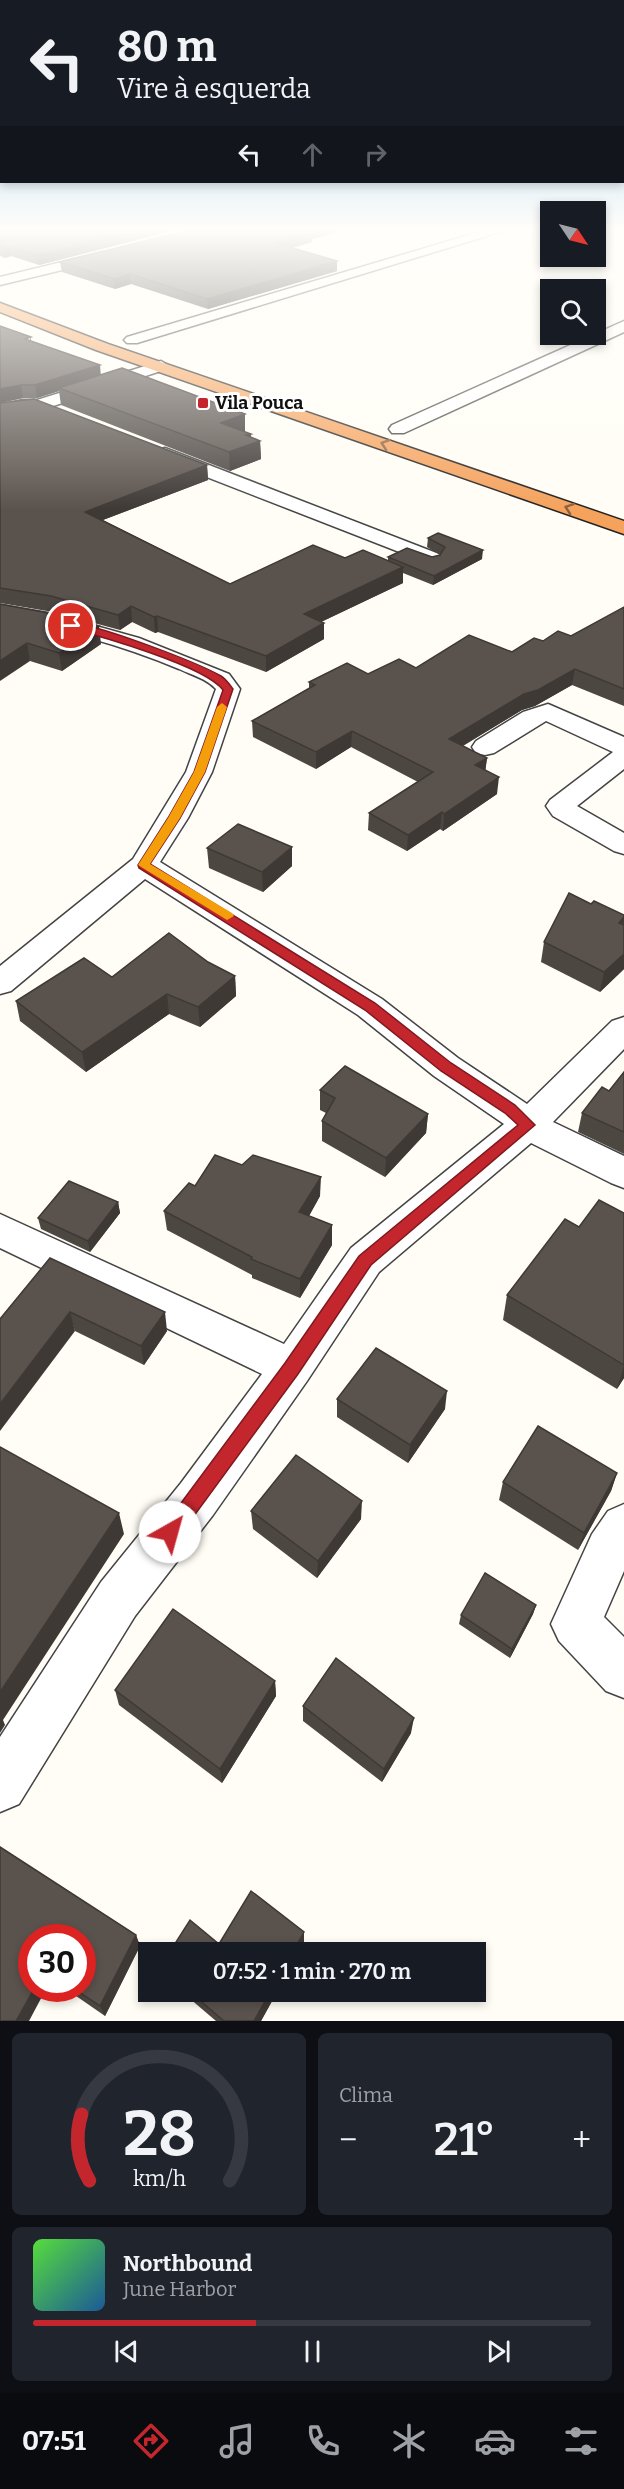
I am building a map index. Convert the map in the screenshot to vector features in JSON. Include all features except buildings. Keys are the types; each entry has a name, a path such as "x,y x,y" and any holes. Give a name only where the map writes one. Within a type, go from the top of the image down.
{"highway":[{"path":"9,322 102,347 161,366 624,528"},
{"path":"39,322 102,347"},
{"path":"100,328 188,358"},
{"path":"392,428 420,437"}],"street":[{"path":"132,340 191,322"},
{"path":"392,428 624,326"},
{"path":"0,410 38,405 161,366"},
{"path":"38,405 70,418"},
{"path":"147,447 432,558"},
{"path":"0,612 31,615 111,636 206,672 220,679 228,689 199,772 174,818 144,865 0,983"},
{"path":"484,747 532,717 548,712 624,747"},
{"path":"624,756 560,806 563,810 624,845"},
{"path":"144,865 370,1007 446,1067 510,1109 528,1125 624,1173"},
{"path":"0,1785 118,1599 197,1499 292,1368 365,1260 528,1125 624,1029"},
{"path":"0,1230 292,1368"},
{"path":"624,1527 609,1551 576,1624 624,1673"}],"slow traffic":[{"path":"222,707 199,772 174,818 144,865 227,916"}],"place":[{"name":"Vila Pouca","path":"203,403"}],"route":[{"path":"71,626 111,636 192,666 220,679 228,689 199,772 174,818 144,865 370,1007 446,1067 510,1109 528,1125 365,1260 292,1368 197,1499 170,1532"}]}
